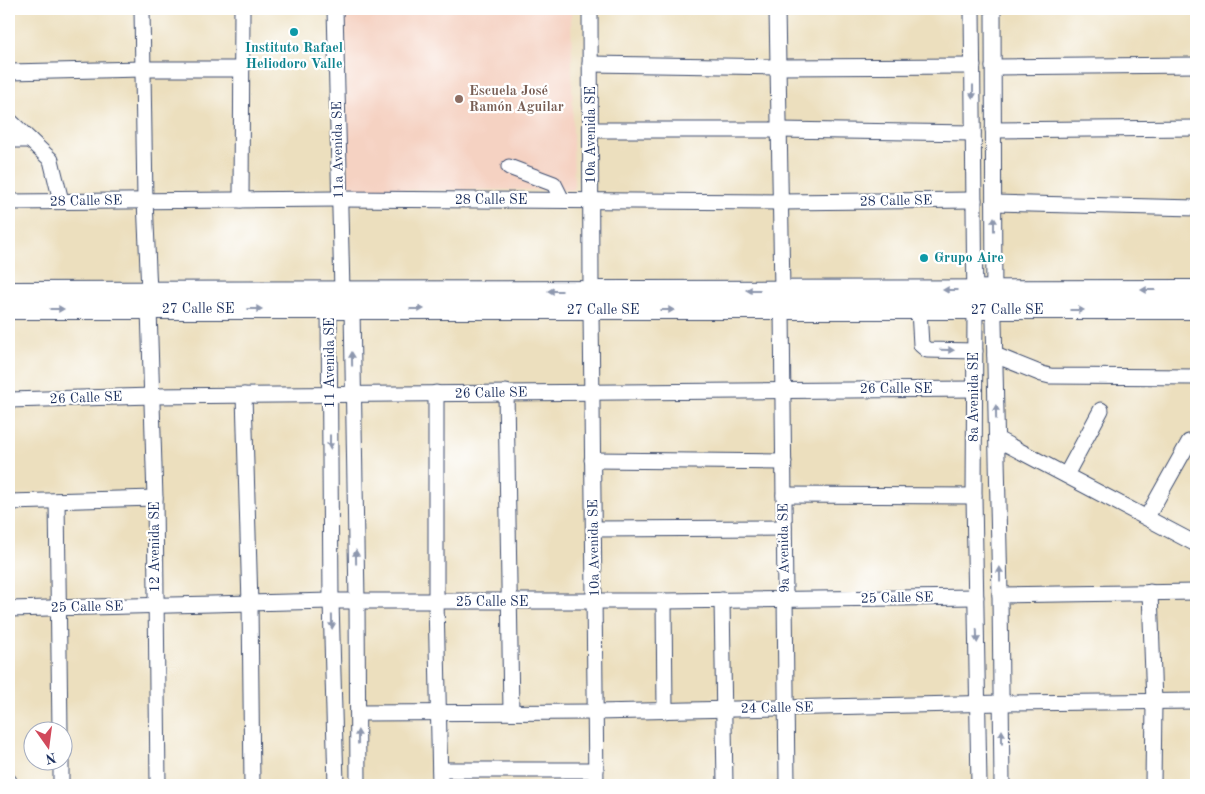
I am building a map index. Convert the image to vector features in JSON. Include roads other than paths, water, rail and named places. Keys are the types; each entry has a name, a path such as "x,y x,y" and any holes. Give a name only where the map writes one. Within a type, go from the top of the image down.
{"main road":[{"name":"27 Calle SE","path":"9,292 330,310 591,300 782,290 1196,290"},
{"name":"27 Calle SE","path":"9,309 342,291 591,300 782,310 1196,309"}],"street":[{"name":"12 Avenida SE","path":"142,9 145,200 152,396 158,785"},
{"path":"241,200 242,9"},
{"name":"11a Avenida SE","path":"335,9 342,291"},
{"name":"10a Avenida SE","path":"590,9 592,460 596,778"},
{"path":"777,9 782,290"},
{"name":"8a Avenida SE","path":"972,9 974,200 985,290"},
{"name":"8a Avenida SE","path":"993,9 994,203 985,290 985,310 995,355 1002,785"},
{"path":"590,64 778,67 973,66"},
{"path":"993,67 1196,65"},
{"path":"9,72 143,69 242,70"},
{"path":"9,120 51,160 61,201"},
{"path":"993,130 1196,128"},
{"path":"591,130 973,133"},
{"path":"9,140 30,140"},
{"path":"509,167 554,184 562,200"},
{"name":"28 Calle SE","path":"9,202 339,199 780,202 974,200"},
{"path":"994,203 1196,208"},
{"name":"11 Avenida SE","path":"336,785 331,601 330,310 342,291 352,309 358,785"},
{"name":"9a Avenida SE","path":"782,310 787,785"},
{"path":"919,310 921,345 927,350 975,351"},
{"name":"8a Avenida SE","path":"979,785 974,389 975,351 985,310"},
{"path":"995,355 1050,376 1196,377"},
{"name":"26 Calle SE","path":"9,400 152,396 974,389"},
{"path":"506,392 511,712"},
{"path":"436,394 436,601 440,785"},
{"path":"244,395 250,604 252,785"},
{"path":"1066,475 1100,410"},
{"path":"997,439 1196,544"},
{"path":"1146,517 1189,442 1196,441"},
{"path":"592,460 784,462"},
{"path":"784,496 974,496"},
{"path":"9,502 154,498"},
{"path":"57,500 60,722"},
{"path":"594,529 784,528"},
{"path":"1150,592 1154,703 1153,785"},
{"path":"1000,595 1196,592"},
{"name":"25 Calle SE","path":"9,609 331,601 664,601 976,596"},
{"path":"722,600 725,785"},
{"path":"664,601 665,711"},
{"name":"24 Calle SE","path":"358,713 596,712 1002,703 1154,703 1196,701"},
{"path":"440,770 596,778"},
{"path":"61,772 61,785"},
{"path":"9,781 10,785"}],"place":[{"name":"Instituto Rafael Heliodoro Valle","path":"294,32"},
{"name":"Escuela José Ramón Aguilar","path":"459,99"},
{"name":"Grupo Aire","path":"924,258"}]}
